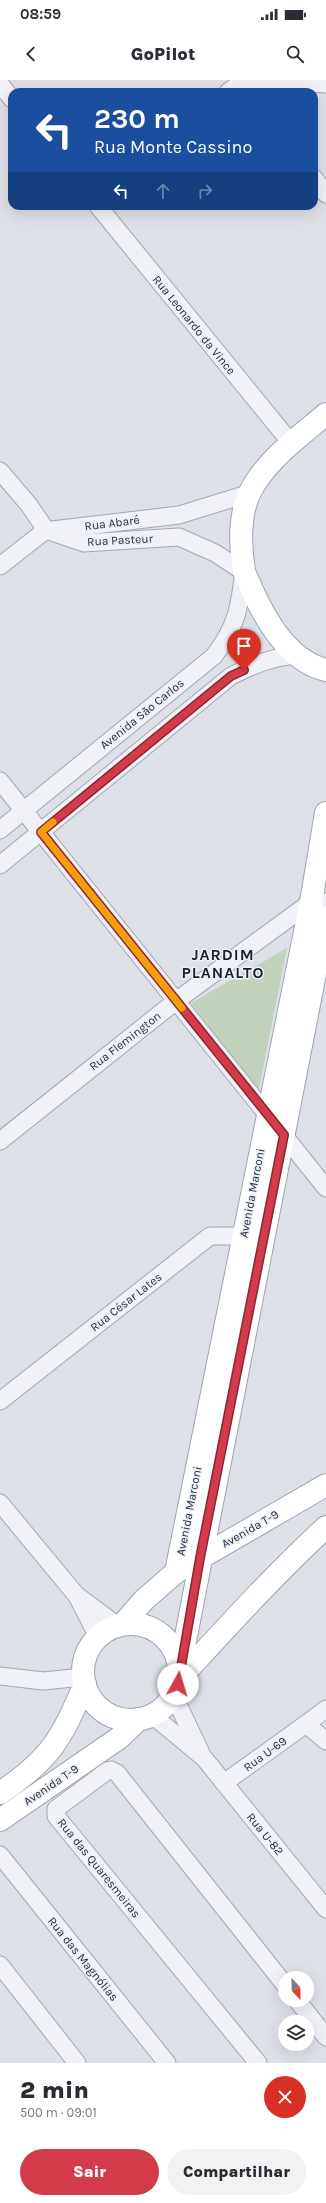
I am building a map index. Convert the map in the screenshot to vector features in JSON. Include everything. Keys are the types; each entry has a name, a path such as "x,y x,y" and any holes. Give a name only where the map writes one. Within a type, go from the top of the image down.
{"main road":[{"path":"323,674 297,655 266,616 244,572 242,533 250,493 268,467 291,443 326,414"},
{"name":"Avenida Marconi","path":"178,1680 200,1558 284,1135 321,907 326,813"},
{"name":"Avenida Marconi","path":"176,1572 267,1115 321,907"},
{"name":"Avenida T-9","path":"120,1625 144,1600 176,1572 326,1485"},
{"path":"178,1680 176,1654 170,1643 161,1633 149,1627 136,1624 120,1625 98,1637 86,1656 84,1681 96,1704 105,1712 121,1719 146,1717 161,1710 178,1680 249,1601 285,1564 326,1527"},
{"name":"Avenida T-9","path":"0,1793 27,1775 56,1744 66,1727 84,1681"},
{"name":"Avenida T-9","path":"0,1820 119,1738 146,1717"}],"street":[{"path":"0,84 8,94"},
{"path":"243,85 326,84"},
{"path":"318,183 326,194"},
{"name":"Rua Leonardo da Vince","path":"101,210 291,443"},
{"path":"0,471 46,530 0,566"},
{"name":"Rua Abaré","path":"46,530 179,515 250,493"},
{"path":"179,515 179,537"},
{"name":"Rua Pasteur","path":"46,530 84,542 179,537 215,553 244,572"},
{"name":"Avenida São Carlos","path":"0,830 214,656 227,639 235,624 240,607 244,572"},
{"path":"0,865 231,676 277,657 297,655"},
{"path":"214,656 231,676"},
{"path":"0,781 326,1188"},
{"name":"Rua Flemington","path":"0,1141 176,1001 321,907"},
{"name":"Rua César Lates","path":"0,1401 210,1236 243,1235 264,1237"},
{"path":"0,1503 77,1596 98,1637"},
{"path":"77,1596 120,1625"},
{"path":"0,1676 43,1681 84,1681"},
{"name":"Rua U-82","path":"178,1680 204,1758"},
{"name":"Rua U-69","path":"224,1783 326,1709"},
{"name":"Rua U-82","path":"146,1717 204,1758 326,1909"},
{"path":"306,1724 326,1740"},
{"name":"Rua das Quaresmeiras","path":"258,2063 56,1816 56,1809 107,1771 111,1770 117,1773 278,1976"},
{"name":"Rua das Magnólias","path":"0,1855 167,2063"},
{"path":"0,1965 77,2063"},
{"path":"302,2007 326,2037"}],"green space":[{"path":"287,948 258,1094 191,1003"}],"slow traffic":[{"path":"53,822 41,832 182,1008"}],"district":[{"name":"JARDIM PLANALTO","path":"223,963"}],"route":[{"path":"178,1684 200,1558 284,1135 41,832 231,676 244,670"}]}
